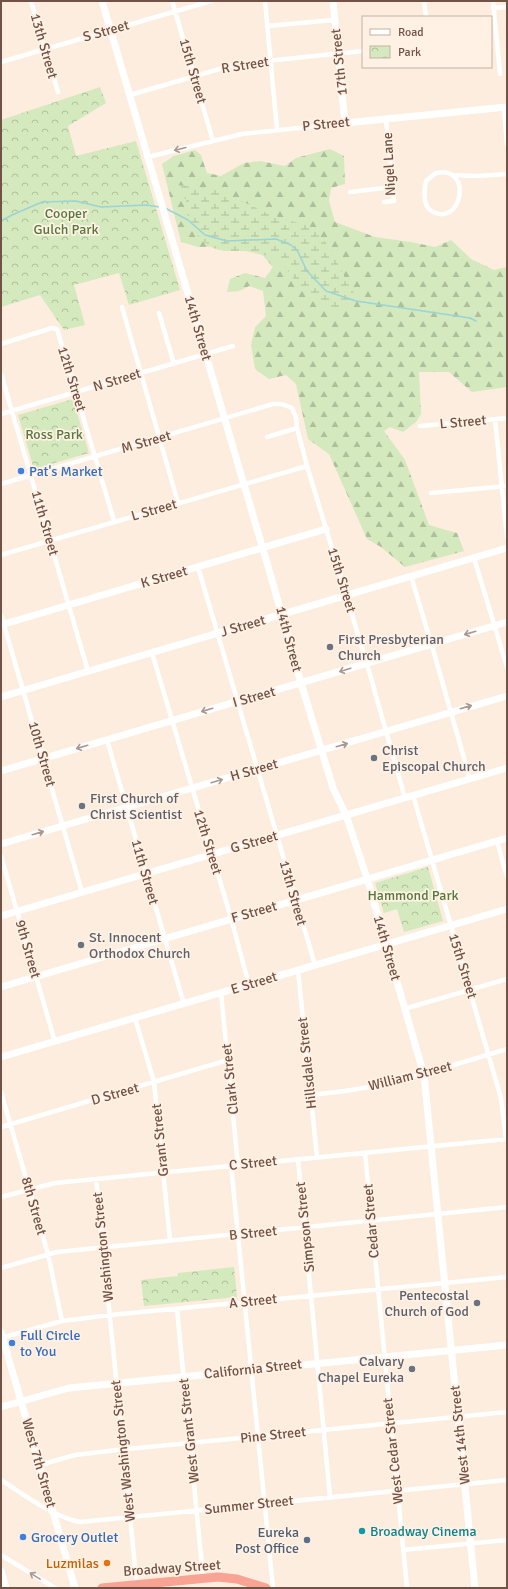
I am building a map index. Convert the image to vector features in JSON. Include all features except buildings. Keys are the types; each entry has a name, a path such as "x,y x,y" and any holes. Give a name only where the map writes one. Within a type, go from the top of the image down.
{"highway":[{"name":"Broadway Street","path":"102,1588 137,1586 203,1577 237,1579 266,1588"}],"street":[{"name":"13th Street","path":"31,1 58,92"},
{"name":"14th Street","path":"102,1 263,548 301,683 333,788 346,815 367,878 424,1074 446,1283"},
{"name":"15th Street","path":"172,1 213,141"},
{"name":"S Street","path":"1,62 211,1"},
{"path":"265,1 278,129"},
{"name":"17th Street","path":"333,1 345,123"},
{"path":"424,1 426,16"},
{"path":"493,1 500,74"},
{"path":"493,8 507,7"},
{"path":"268,26 334,20"},
{"name":"R Street","path":"130,95 237,64 362,51"},
{"path":"505,107 507,145"},
{"name":"P Street","path":"148,157 242,134 278,129 505,107"},
{"name":"Nigel Lane","path":"384,202 394,201 386,119"},
{"path":"452,175 456,178 458,184 459,196 457,206 449,212 434,212 426,204 425,193 426,181 432,175 440,172 452,175 483,176 507,174"},
{"path":"350,192 393,187"},
{"path":"122,307 178,503"},
{"path":"158,313 174,364"},
{"name":"12th Street","path":"1,344 52,328 57,329 114,521"},
{"name":"N Street","path":"1,414 233,346"},
{"name":"11th Street","path":"1,374 88,671"},
{"name":"M Street","path":"1,484 273,404 282,404 292,408"},
{"name":"15th Street","path":"292,408 296,417 297,428 307,466 405,798"},
{"name":"L Street","path":"420,426 507,418"},
{"path":"495,419 504,486 507,537"},
{"path":"267,437 297,428"},
{"name":"L Street","path":"1,555 307,466"},
{"path":"431,493 504,486"},
{"name":"K Street","path":"2,624 326,529"},
{"name":"J Street","path":"1,697 507,548"},
{"path":"474,558 507,667"},
{"name":"13th Street","path":"198,567 315,965"},
{"path":"411,576 470,779"},
{"name":"10th Street","path":"1,615 2,624 44,758 82,892"},
{"name":"I Street","path":"1,771 507,622"},
{"name":"12th Street","path":"152,653 231,918 249,985"},
{"name":"H Street","path":"1,844 507,696"},
{"name":"11th Street","path":"106,740 184,1004"},
{"name":"G Street","path":"1,916 507,768"},
{"name":"15th Street","path":"413,795 501,1098 506,1139"},
{"name":"F Street","path":"1,987 231,918 507,838"},
{"path":"497,841 507,876"},
{"name":"9th Street","path":"1,856 55,1042"},
{"name":"E Street","path":"1,1057 507,909"},
{"name":"Hillsdale Street","path":"298,970 316,1157"},
{"path":"404,1009 507,979"},
{"name":"Clark Street","path":"221,993 238,1165"},
{"name":"Grant Street","path":"135,1018 154,1082 170,1240"},
{"name":"William Street","path":"311,1095 393,1083 507,1050"},
{"name":"D Street","path":"1,1127 228,1060"},
{"name":"8th Street","path":"1,1092 48,1254 62,1321"},
{"name":"C Street","path":"1,1198 49,1184 506,1139"},
{"name":"Cedar Street","path":"365,1153 378,1289"},
{"name":"Simpson Street","path":"298,1159 330,1497"},
{"path":"231,1165 273,1588"},
{"name":"Washington Street","path":"96,1179 110,1315"},
{"name":"B Street","path":"1,1268 48,1254 170,1240 438,1215 507,1207"},
{"name":"A Street","path":"2,1336 62,1321 110,1315 507,1277"},
{"name":"West 14th Street","path":"446,1283 475,1588"},
{"name":"West Cedar Street","path":"378,1289 406,1588"},
{"name":"West Grant Street","path":"176,1308 203,1577"},
{"name":"West Washington Street","path":"110,1315 137,1586"},
{"name":"West 7th Street","path":"2,1336 75,1588"},
{"name":"California Street","path":"1,1407 69,1388 507,1344"},
{"name":"Pine Street","path":"40,1465 75,1455 123,1449 190,1444 507,1412"},
{"name":"Summer Street","path":"1,1480 53,1512 71,1520 80,1522 507,1480"},
{"path":"403,1550 507,1540"},
{"path":"1,1555 55,1588"},
{"path":"1,1571 6,1588"}],"green space":[{"name":"Cooper Gulch Park","path":"100,87 106,103 68,126 76,156 136,141 180,290 129,305 119,273 74,285 85,325 64,330 40,295 1,307 1,120"},
{"path":"330,149 344,156 345,184 331,188 329,201 335,222 375,237 435,247 451,240 471,259 494,270 507,267 507,387 472,392 449,372 419,372 421,414 416,422 403,432 390,427 384,431 405,460 429,525 457,533 464,551 405,567 381,547 367,539 329,454 308,439 296,384 286,375 269,379 255,369 251,345 255,327 266,316 263,291 249,286 239,291 227,292 230,279 245,273 265,278 273,267 256,248 233,246 198,247 181,242 162,164 174,156 195,150 201,155 207,173 221,176 244,163 260,161 285,166 296,158"},
{"path":"176,185 216,189 269,214 311,227 332,251 345,278 354,289 352,300 343,305 331,308 319,305 294,279 282,263 273,257 245,251 224,251 213,248 199,238 188,220 186,200"},
{"name":"Ross Park","path":"73,399 89,453 34,469 18,415"},
{"name":"Hammond Park","path":"428,867 443,921 404,932 397,909 384,913 375,883"},
{"path":"234,1267 237,1297 144,1306 141,1280 178,1276 178,1273"}],"waterway":[{"path":"1,221 42,202 76,201 101,207 146,205 160,207"},
{"path":"165,208 188,220 205,235 227,241 276,239 291,245 297,250 307,271 326,291 356,301 470,318 476,321"}],"place":[{"name":"Pat's Market","path":"21,471"},
{"name":"First Presbyterian Church","path":"330,647"},
{"name":"Christ Episcopal Church","path":"374,758"},
{"name":"First Church of Christ Scientist","path":"82,806"},
{"name":"St. Innocent Orthodox Church","path":"81,945"},
{"name":"Pentecostal Church of God","path":"477,1303"},
{"name":"Full Circle to You","path":"12,1343"},
{"name":"Calvary Chapel Eureka","path":"412,1369"},
{"name":"Broadway Cinema","path":"362,1531"},
{"name":"Grocery Outlet","path":"23,1537"},
{"name":"Eureka Post Office","path":"307,1540"},
{"name":"Luzmilas","path":"107,1563"}]}
